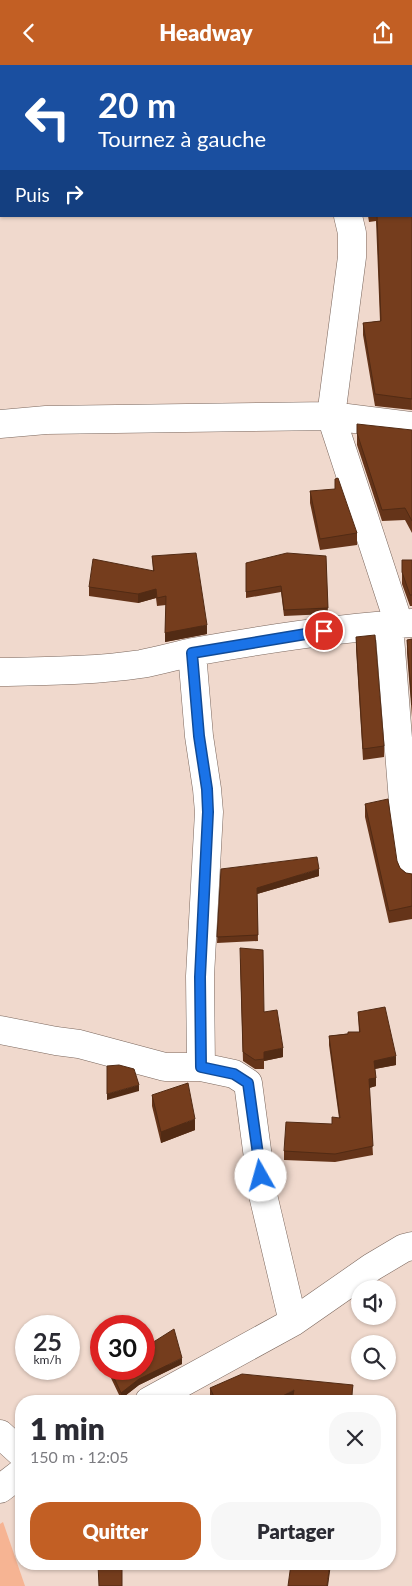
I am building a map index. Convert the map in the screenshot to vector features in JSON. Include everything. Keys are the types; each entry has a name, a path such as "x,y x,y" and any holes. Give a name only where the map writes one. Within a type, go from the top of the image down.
{"street":[{"path":"348,217 352,233 352,257 331,416 400,624 405,827 412,871"},
{"path":"0,424 56,420 331,416 412,426"},
{"path":"0,672 87,670 141,664 290,636 400,624"},
{"path":"192,653 208,812 200,977 201,1067"},
{"path":"0,1030 79,1044 165,1067 201,1067 234,1074 248,1083 263,1195 293,1323"},
{"path":"160,1395 293,1323 372,1267 404,1248 412,1246"},
{"path":"0,1434 15,1448"},
{"path":"0,1489 15,1478"}],"shaded area":[{"path":"3,1522 15,1557 15,1570 20,1570 25,1586 0,1586 0,1524"}],"building":[{"path":"377,217 412,217 412,399 375,394 363,323 381,321"},
{"path":"357,424 412,430 412,521 405,508 382,510 357,433"},
{"path":"338,478 357,533 320,539 310,491 335,489 335,479"},
{"path":"196,553 207,625 165,633 166,596 157,598 156,589 138,594 89,587 93,559 154,571 152,556"},
{"path":"287,553 326,556 328,608 284,610 281,586 246,592 246,563"},
{"path":"402,560 412,560 412,595 410,595 402,572"},
{"path":"375,635 384,746 363,749 356,637"},
{"path":"412,639 412,705 407,640"},
{"path":"388,799 397,861 400,868 406,873 412,874 412,906 389,911 365,804"},
{"path":"317,857 319,869 257,888 258,935 217,937 221,869"},
{"path":"240,948 263,950 264,1012 277,1010 283,1048 264,1052 264,1059 255,1060 243,1052"},
{"path":"385,1007 396,1056 374,1061 376,1078 369,1079 373,1146 335,1154 284,1151 286,1122 332,1124 332,1117 340,1118 329,1036 348,1034 348,1032 360,1032 358,1012"},
{"path":"119,1065 134,1069 139,1085 107,1094 107,1066"},
{"path":"188,1083 195,1119 161,1132 152,1095"},
{"path":"174,1329 182,1358 155,1371 155,1341"},
{"path":"242,1374 353,1385 352,1395 293,1395 294,1390 284,1395 213,1395 210,1388"},
{"path":"115,1380 138,1380 121,1393"},
{"path":"98,1570 122,1570 122,1586 99,1586"},
{"path":"290,1570 329,1570 327,1586 288,1586"}],"route":[{"path":"261,1176 248,1083 234,1074 201,1067 200,977 208,812 192,653 324,631"}]}
